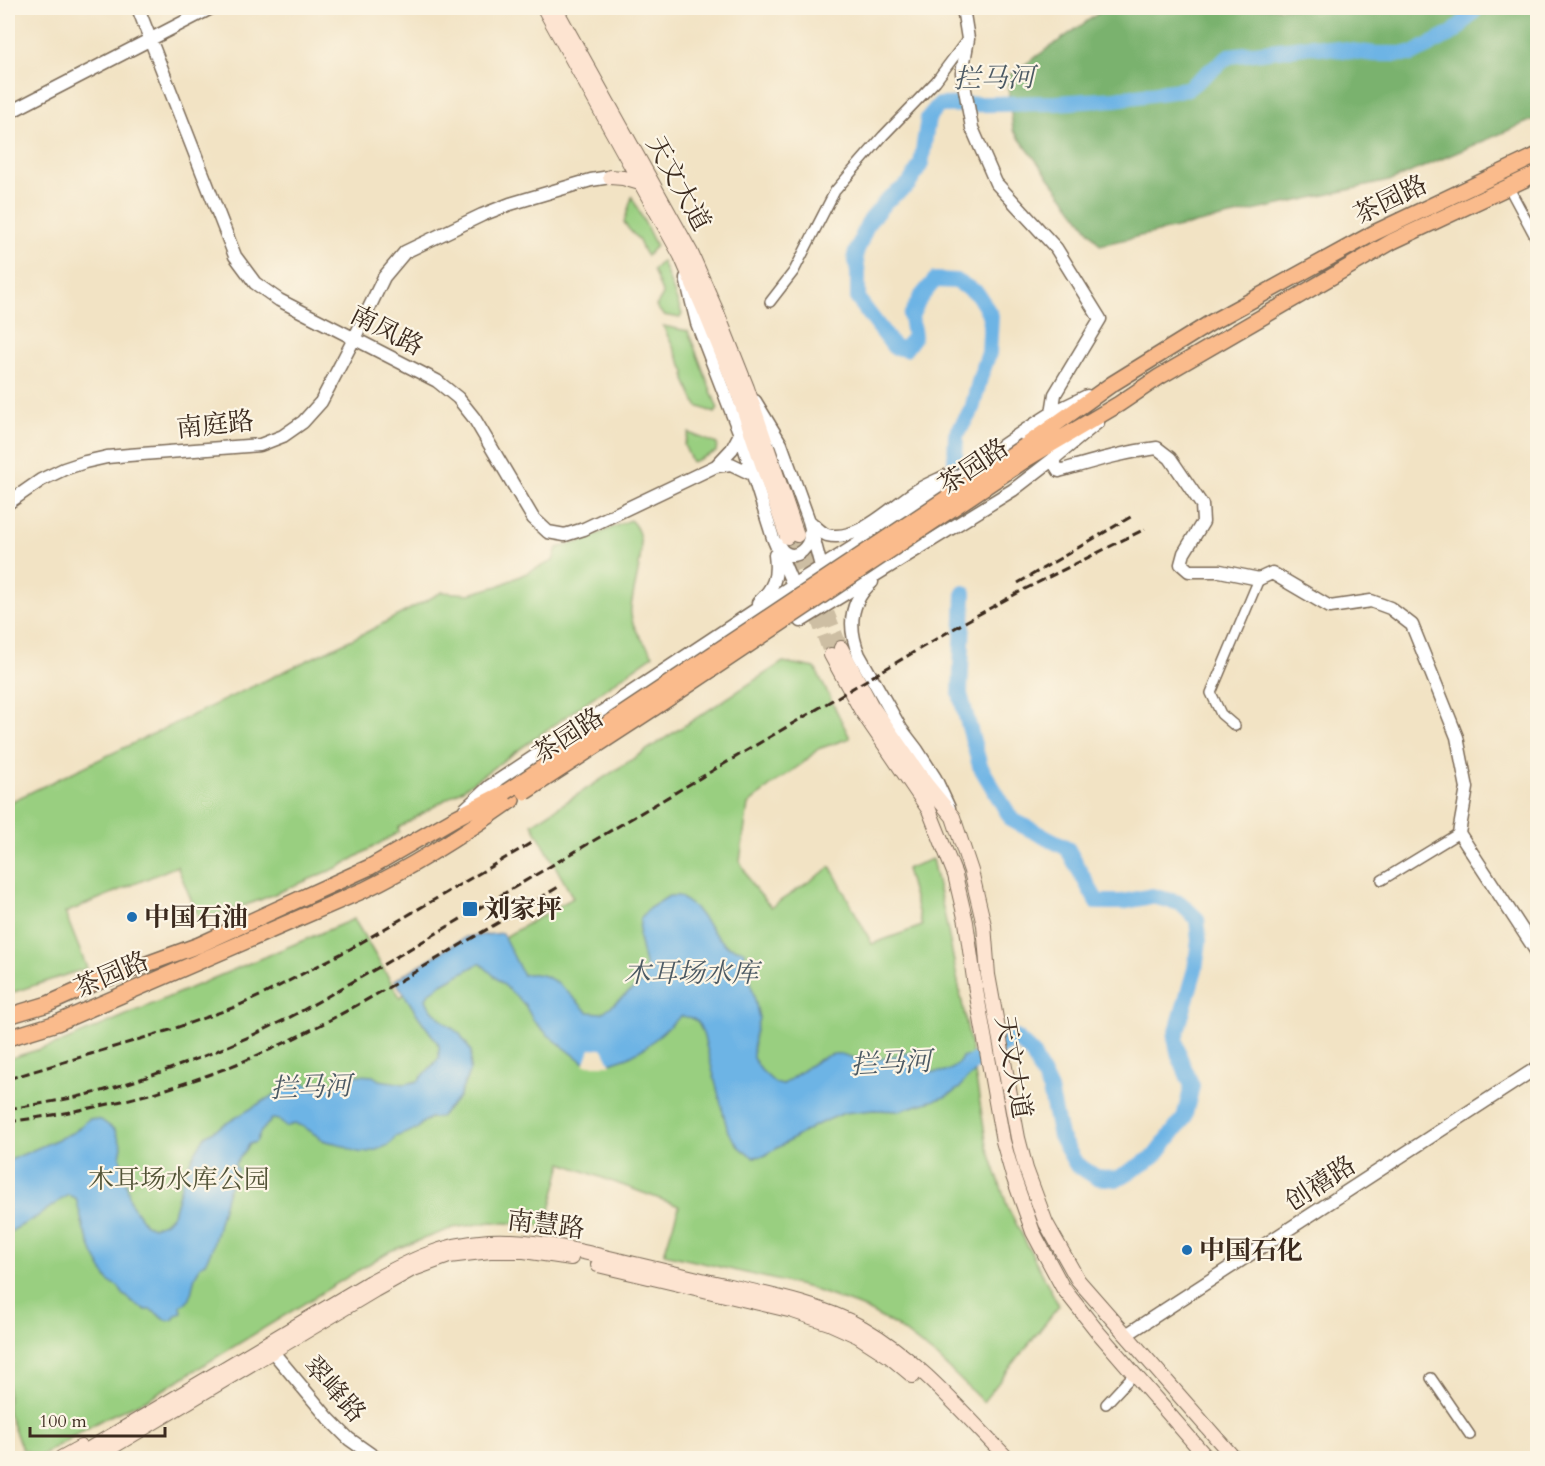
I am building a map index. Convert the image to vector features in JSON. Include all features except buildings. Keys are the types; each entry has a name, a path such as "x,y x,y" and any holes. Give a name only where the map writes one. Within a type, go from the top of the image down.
{"main road":[{"name":"天文大道","path":"544,8 681,256 737,390 786,537"},
{"name":"天文大道","path":"555,8 691,254 716,310 747,388 786,537"},
{"path":"623,151 610,177 640,183"},
{"name":"茶园路","path":"8,1038 57,1023 381,882 467,832 509,796 676,693 1026,452 1112,384 1212,322 1374,232 1538,155"},
{"name":"茶园路","path":"1026,452 1119,404 1159,377 1393,241 1538,173"},
{"name":"天文大道","path":"842,648 871,705 926,784 953,817 972,871 982,914 988,975 1018,1138 1026,1169 1046,1223 1078,1280 1234,1458"},
{"name":"天文大道","path":"842,648 861,710 929,810 955,874 966,922 1003,1141 1012,1176 1033,1232 1063,1288 1208,1458"},
{"name":"茶园路","path":"8,1016 48,1004 200,945 370,867 455,818 509,796"},
{"name":"南慧路","path":"96,1457 370,1282 408,1262 447,1246 488,1241 525,1241 566,1248 795,1302 833,1314 862,1328 895,1349 929,1378 1007,1458"},
{"name":"南慧路","path":"74,1458 411,1270 449,1256 490,1251 524,1251 564,1257 793,1311 829,1323 858,1336 889,1356 923,1384 994,1458"},
{"path":"61,1458 132,1424"}],"street":[{"name":"南凤路","path":"138,8 235,256 255,283 279,300 437,381 458,398 474,418 533,518 548,531 565,536 584,529 716,466"},
{"path":"8,113 212,8"},
{"path":"963,8 968,39 962,73 972,128 996,183 1056,248 1100,319 1055,394 1052,413"},
{"path":"770,302 794,271 835,191 936,81 968,39"},
{"name":"南庭路","path":"8,503 41,480 85,462 129,454 260,445 283,436 303,422 321,402 384,277 405,252 510,204 591,180 610,177"},
{"path":"1508,186 1538,242"},
{"name":"天文大道","path":"681,256 697,323 754,475 786,537 801,621"},
{"name":"茶园路","path":"455,818 490,786 872,535 988,455 1052,413 1112,384"},
{"name":"天文大道","path":"747,388 781,444 809,521 821,568 833,600"},
{"name":"茶园路","path":"801,621 1013,490 1053,460 1119,404"},
{"path":"716,466 732,449 740,434"},
{"path":"1053,460 1059,471 1144,449 1158,448 1170,458 1202,505 1203,522 1184,553 1181,564 1189,571 1220,571 1259,579 1272,573 1330,607 1371,601 1390,608 1412,625 1457,737 1467,788 1459,833 1538,954"},
{"path":"809,521 826,535 844,536 853,533 865,528 918,490 988,455"},
{"path":"716,466 731,464 754,475"},
{"path":"786,537 785,553 791,555 800,553 807,547 811,538 809,521"},
{"path":"872,535 860,552 861,559 865,565 873,569 889,567"},
{"path":"742,620 773,586 786,537"},
{"path":"842,648 859,597 866,587 889,567"},
{"path":"1235,726 1221,714 1211,693 1259,579"},
{"path":"1382,880 1459,833"},
{"name":"创禧路","path":"1126,1335 1538,1067"},
{"name":"翠峰路","path":"269,1348 329,1419 349,1439 376,1458"},
{"path":"1107,1404 1134,1374"},
{"path":"1431,1378 1470,1435"}],"green space":[{"path":"1106,8 1537,8 1537,118 1393,180 1100,245 1013,130 1007,77"},
{"path":"632,197 656,246 647,256 624,222"},
{"path":"662,261 682,314 680,318 663,315 656,306 663,295 653,270"},
{"path":"663,326 688,331 718,409 715,413 697,406 685,380 685,372"},
{"path":"689,433 717,444 716,452 692,462 684,445"},
{"path":"630,520 636,527 641,545 631,607 632,620 639,636 653,655 463,789 398,828 399,832 339,867 260,900 200,921 177,866 65,913 87,968 8,994 8,803 367,632 442,592 469,594 498,586 553,561 557,548 579,542"},
{"name":"木耳场水库公园","path":"783,662 815,668 850,738 818,749 748,805 740,861 752,885 771,907 831,867 872,944 922,926 906,869 932,859 969,1037 987,1146 1008,1208 1059,1306 983,1402 938,1358 895,1325 859,1306 806,1287 664,1254 679,1206 562,1163 546,1226 491,1222 453,1228 390,1251 148,1399 103,1419 40,1456 22,1449 8,1413 8,1059 60,1043 354,919 400,997 573,898 532,824"}],"water":[{"name":"木耳场水库","path":"669,896 679,896 695,908 727,946 744,951 759,1018 754,1037 753,1058 761,1070 775,1083 782,1085 822,1058 834,1054 870,1061 920,1052 927,1060 931,1072 949,1070 957,1065 962,1057 972,1056 975,1073 964,1081 960,1088 945,1097 898,1111 874,1110 844,1113 814,1126 764,1156 753,1157 740,1148 728,1132 704,1037 699,1024 694,1019 681,1016 646,1047 628,1057 610,1063 583,1062 548,1035 533,1020 525,1005 480,963 442,984 429,993 426,999 429,1006 443,1021 460,1034 471,1051 470,1070 459,1097 440,1117 430,1118 417,1129 395,1137 387,1145 366,1152 354,1151 325,1141 299,1125 286,1127 279,1120 272,1119 260,1133 256,1142 250,1144 234,1165 238,1169 227,1193 212,1249 205,1263 200,1266 190,1299 181,1306 182,1313 176,1315 173,1320 167,1320 151,1310 138,1306 123,1294 118,1286 109,1282 94,1255 84,1230 76,1198 68,1195 8,1233 8,1161 74,1132 89,1119 101,1120 115,1130 122,1146 120,1157 131,1204 145,1224 153,1227 164,1223 173,1214 186,1168 205,1136 287,1087 303,1082 315,1090 358,1075 373,1076 379,1080 405,1084 418,1081 439,1058 439,1045 395,980 466,937 502,933 523,975 542,975 551,979 588,1012 602,1013 641,983 646,969 639,938 640,919 648,909"}],"pier":[{"path":"590,1049 603,1049 611,1065 584,1065"}],"waterway":[{"name":"拦马河","path":"955,463 956,435 972,409 989,353 991,316 977,293 956,281 935,280 920,298 911,316 914,337 905,349 894,347 858,299 855,255 868,223 887,200 909,184 921,164 928,118 939,105 1057,103 1115,99 1187,89 1229,56 1312,46 1375,54 1412,54 1454,32 1477,8"},
{"name":"拦马河","path":"957,1077 972,1063 1016,1038 1032,1053 1050,1090 1060,1136 1076,1164 1096,1177 1117,1179 1154,1157 1184,1118 1192,1086 1179,1056 1175,1038 1195,969 1199,941 1197,919 1180,903 1152,896 1122,902 1097,902 1067,848 1012,820 980,766 960,694 964,593"}],"tunnel":[{"path":"797,535 841,648"},
{"path":"787,537 831,655"}],"railway":[{"path":"1018,583 1134,515"},
{"path":"8,1109 79,1096 124,1084 211,1053 287,1019 965,622 1023,590 1145,529"},
{"path":"8,1079 170,1030 262,995 350,949 531,843"},
{"path":"8,1122 61,1114 139,1097 242,1062 293,1039 366,1000 560,886"}],"place":[{"name":"刘家坪","path":"470,909"},
{"name":"中国石油","path":"132,917"},
{"name":"中国石化","path":"1187,1250"}]}
